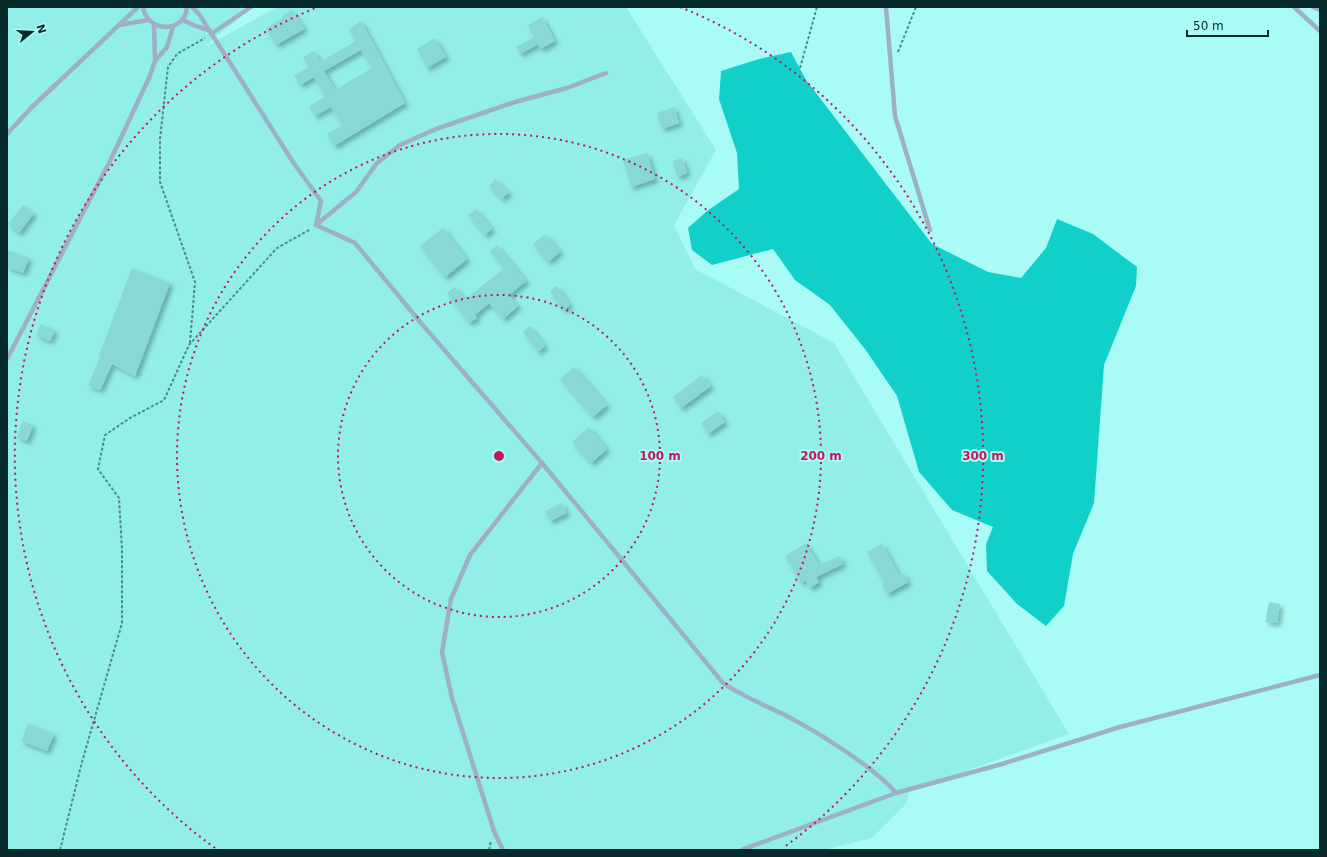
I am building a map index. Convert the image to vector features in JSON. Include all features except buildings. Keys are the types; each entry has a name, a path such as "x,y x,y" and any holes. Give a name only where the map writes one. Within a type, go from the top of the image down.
{"lane":[{"path":"7,134 32,108 138,7"},
{"path":"144,7 149,20 160,27 173,27 183,20 188,7"},
{"path":"192,7 199,14 293,162 321,201 316,225"},
{"path":"210,32 251,7"},
{"path":"886,7 895,116 930,230"},
{"path":"1294,7 1320,31"},
{"path":"1313,7 1320,10"},
{"path":"119,25 149,20"},
{"path":"183,20 210,32"},
{"path":"154,24 156,61"},
{"path":"7,359 111,158 156,61 167,47 173,27"},
{"path":"316,225 356,192 377,163 400,145 436,129 515,102 567,88 606,73"},
{"path":"316,225 356,243 421,323 542,463 723,683 741,695 784,715 834,745 885,780 896,793"},
{"path":"503,850 494,831 452,698 442,652 451,599 470,555 542,463"},
{"path":"741,850 896,793 1002,764 1120,727 1320,675"}],"path":[{"path":"800,68 817,7"},
{"path":"897,54 916,7"},
{"path":"189,345 195,282 160,182 160,139 168,67 177,54 210,32"},
{"path":"60,850 82,762 122,623 122,549 119,498 98,469 105,435 130,418 164,400 189,345 277,248 316,225"}],"shaded area":[{"path":"7,7 252,7 203,48 277,7 626,7 716,150 674,225 695,269 834,343 1069,734 910,791 906,804 872,838 823,850 7,850"},
{"path":"791,52 806,80 932,244 988,272 1021,278 1046,248 1057,219 1093,234 1137,267 1136,286 1104,365 1094,503 1073,554 1064,606 1046,626 1017,604 987,571 986,544 993,527 952,510 919,472 897,396 865,349 830,305 795,280 773,249 712,265 692,250 688,228 707,211 739,189 737,153 719,99 721,71 759,59"}]}
